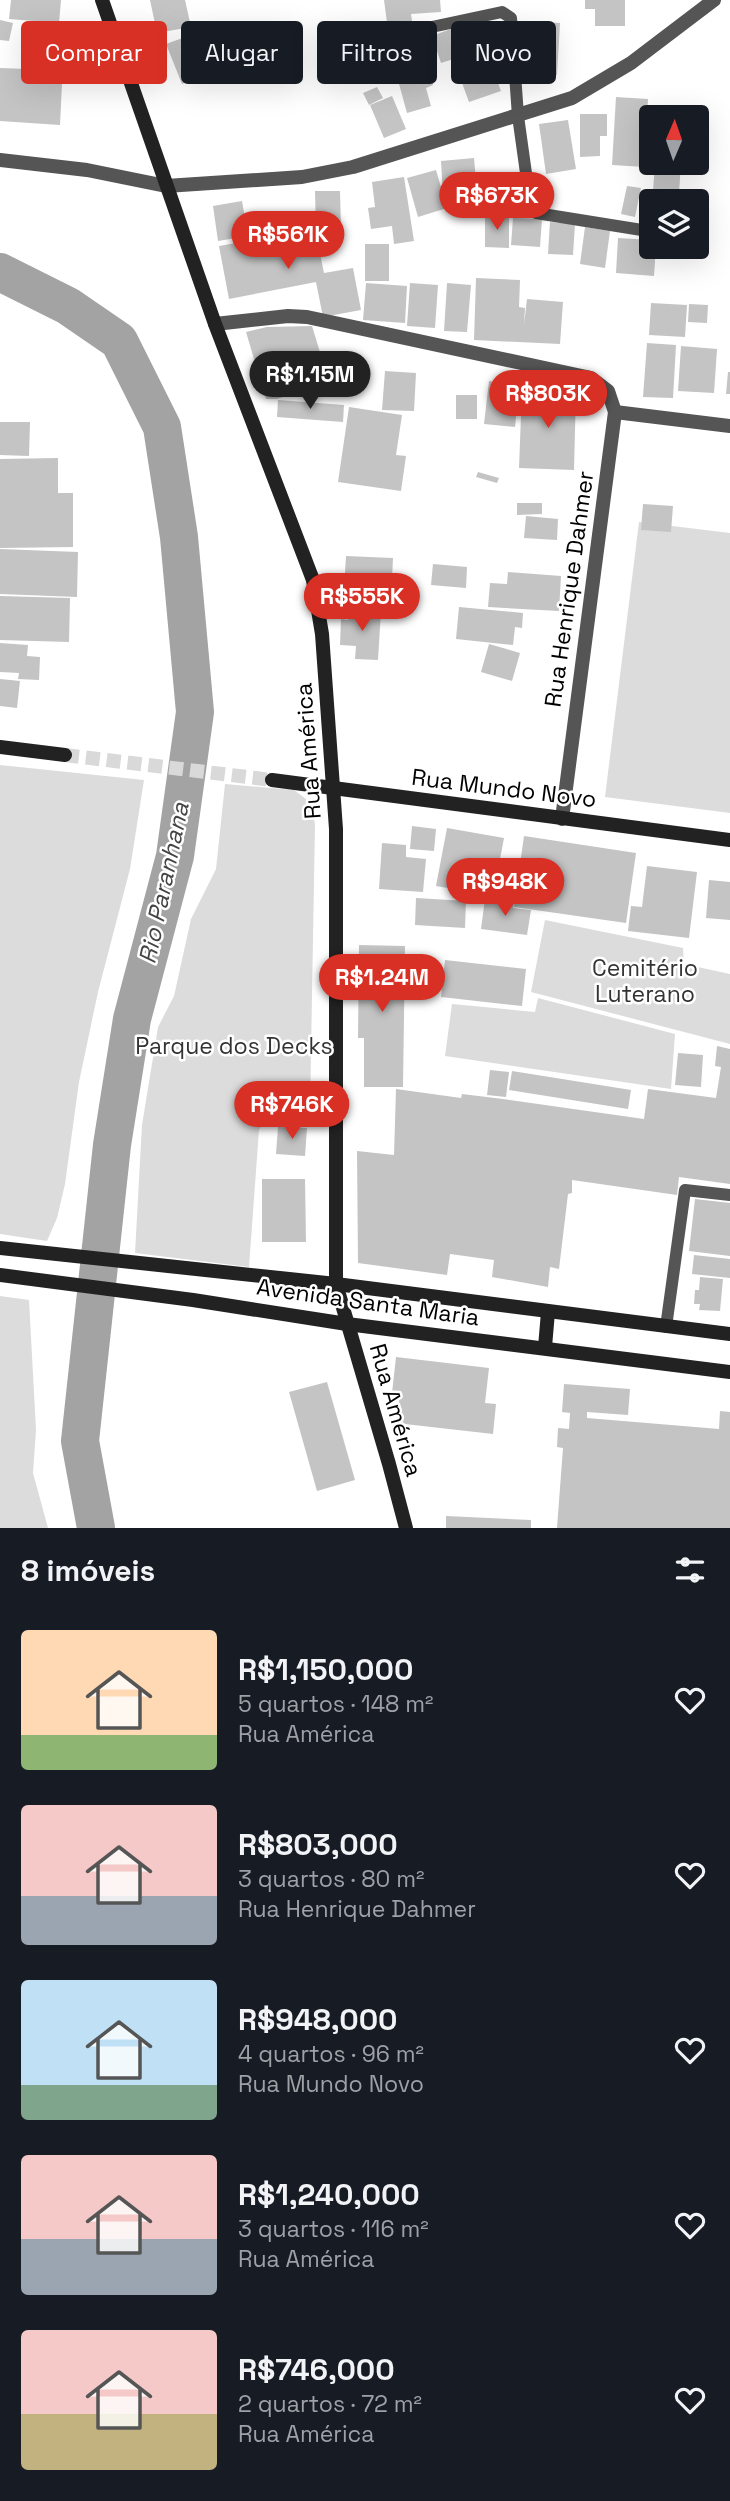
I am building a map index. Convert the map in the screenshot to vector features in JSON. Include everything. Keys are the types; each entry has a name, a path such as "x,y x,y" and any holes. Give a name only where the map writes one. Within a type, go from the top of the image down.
{"main road":[{"name":"Rua América","path":"102,0 215,324 313,580 322,634 336,829 336,1284 405,1528"},
{"path":"0,747 65,755"},
{"name":"Rua Mundo Novo","path":"272,780 730,840"},
{"name":"Avenida Santa Maria","path":"0,1248 336,1284 730,1335"},
{"name":"Avenida Santa Maria","path":"0,1275 193,1300 347,1324 730,1372"},
{"path":"544,1347 548,1312"}],"street":[{"path":"0,160 88,170 166,186 302,177 353,167 572,98 631,63 714,0"},
{"path":"215,324 288,316 307,317 591,378 608,391 615,412 730,426"},
{"name":"Rua Henrique Dahmer","path":"562,819 615,412"}],"lane":[{"path":"437,26 502,12 511,18 518,116 531,209 536,213 639,230"},
{"path":"666,1327 685,1190 730,1195"}],"green space":[{"path":"639,522 730,533 730,813 605,797"},
{"path":"0,765 144,780 130,869 98,992 79,1082 65,1184 57,1218 47,1241 0,1234"},
{"name":"Parque dos Decks","path":"225,784 294,790 310,802 315,824 310,1110 275,1114 259,1130 249,1267 135,1253 142,1125 158,1027 174,996 191,919 216,869"},
{"name":"Cemitério Luterano","path":"545,920 683,948 684,964 730,974 730,1044 531,992"},
{"path":"538,998 675,1034 671,1089 445,1056 452,1004 535,1012"},
{"path":"0,1296 29,1300 36,1430 33,1473 48,1528 0,1528"}],"building":[{"path":"11,0 61,0 59,21 9,19"},
{"path":"150,0 185,0 190,21 181,21 181,29 167,31 167,21 154,21"},
{"path":"384,0 440,0 441,12 411,14 412,21 387,21"},
{"path":"585,0 625,0 625,26 595,26 595,9 585,9"},
{"path":"0,20 13,23 9,41 0,40"},
{"path":"556,23 560,23 556,75"},
{"path":"451,29 451,60 441,63 437,51 437,34"},
{"path":"181,39 181,82 167,46 167,44"},
{"path":"0,68 21,69 21,84 62,84 60,125 0,121"},
{"path":"399,84 433,84 426,88 431,106 407,113"},
{"path":"462,84 498,84 501,91 469,102"},
{"path":"377,87 383,98 369,105 363,93"},
{"path":"392,96 406,129 384,138 370,105"},
{"path":"616,97 648,99 648,105 639,105 639,167 612,165"},
{"path":"580,114 607,114 607,136 600,136 600,156 580,157"},
{"path":"568,120 576,169 546,174 539,124"},
{"path":"474,158 477,193 443,195 441,161"},
{"path":"436,170 447,208 418,217 407,178"},
{"path":"654,175 680,175 679,189 653,189"},
{"path":"404,177 414,241 394,244 392,226 371,229 368,208 375,207 372,182"},
{"path":"627,186 641,188 635,217 621,214"},
{"path":"315,191 340,191 341,230 316,230"},
{"path":"242,201 248,236 218,241 213,206"},
{"path":"485,216 509,216 509,248 485,247"},
{"path":"513,218 542,219 540,247 511,245"},
{"path":"550,222 575,224 573,255 548,254"},
{"path":"585,227 610,231 605,268 580,264"},
{"path":"315,229 324,273 353,268 361,310 323,317 316,282 229,299 219,246"},
{"path":"618,238 639,239 639,259 655,259 654,276 616,273"},
{"path":"365,244 389,244 389,281 365,281"},
{"path":"476,278 520,280 519,307 525,308 524,325 527,299 563,302 560,344 474,340"},
{"path":"366,283 407,286 405,323 363,320"},
{"path":"410,283 438,285 435,328 407,326"},
{"path":"447,283 471,285 467,332 444,331"},
{"path":"651,303 687,305 685,337 649,335"},
{"path":"689,304 708,305 707,323 688,322"},
{"path":"312,326 327,383 277,399 266,399 246,332 267,327"},
{"path":"647,343 676,345 673,398 643,397"},
{"path":"681,346 717,349 714,393 678,391"},
{"path":"385,371 416,373 414,411 382,410"},
{"path":"728,372 730,394 726,394"},
{"path":"489,381 519,385 515,427 484,424"},
{"path":"522,389 576,391 574,470 519,468"},
{"path":"456,395 477,395 477,419 456,419"},
{"path":"278,400 344,405 343,422 277,417"},
{"path":"349,407 402,415 396,455 406,456 401,491 338,482"},
{"path":"0,422 30,422 29,456 0,455"},
{"path":"58,458 58,493 73,493 73,547 0,548 0,459"},
{"path":"478,472 499,478 497,483 476,477"},
{"path":"517,503 542,503 542,514 517,515"},
{"path":"643,504 673,506 671,532 641,530"},
{"path":"526,516 558,519 557,540 524,538"},
{"path":"0,549 78,552 77,597 0,594"},
{"path":"346,556 393,558 391,601 371,600 372,590 344,589"},
{"path":"433,564 467,567 466,588 431,585"},
{"path":"508,572 561,576 559,611 488,607 490,583 507,584"},
{"path":"0,596 70,598 69,642 0,640"},
{"path":"459,607 523,613 522,628 515,627 513,645 456,639"},
{"path":"349,609 381,611 378,660 355,659 356,646 340,645 341,619 348,620"},
{"path":"0,643 28,645 27,656 40,657 39,680 18,679 19,673 0,672"},
{"path":"489,644 520,653 512,681 481,672"},
{"path":"0,679 20,681 17,708 0,706"},
{"path":"412,826 436,829 434,851 410,849"},
{"path":"447,828 504,838 493,896 436,886"},
{"path":"524,836 636,853 626,923 514,907"},
{"path":"382,843 406,845 406,857 426,859 423,892 379,889"},
{"path":"647,866 697,872 689,938 628,931 631,906 642,907"},
{"path":"709,880 730,882 730,920 706,918"},
{"path":"416,898 466,901 465,928 415,925"},
{"path":"485,899 514,903 513,908 531,910 527,935 481,929"},
{"path":"359,945 405,946 403,1087 364,1087 364,1038 358,1038"},
{"path":"445,960 526,969 522,1006 441,997"},
{"path":"717,1046 730,1049 730,1184 679,1177 677,1195 572,1180 559,1269 550,1267 548,1287 492,1277 494,1260 450,1254 447,1275 358,1263 357,1151 394,1155 396,1089 461,1098 462,1094 644,1119 648,1089 716,1098 721,1067 715,1066"},
{"path":"678,1053 703,1055 701,1087 675,1085"},
{"path":"490,1070 509,1072 506,1097 487,1095"},
{"path":"512,1071 631,1090 628,1109 509,1090"},
{"path":"278,1127 307,1128 305,1156 276,1154"},
{"path":"262,1179 305,1179 306,1242 262,1242"},
{"path":"695,1199 730,1203 730,1256 689,1251"},
{"path":"694,1255 730,1259 730,1278 692,1274"},
{"path":"700,1277 723,1279 720,1311 699,1310 700,1304 694,1304"},
{"path":"396,1357 489,1368 485,1403 496,1404 493,1434 396,1423 400,1394 392,1393"},
{"path":"327,1382 355,1480 317,1491 289,1392"},
{"path":"564,1384 630,1389 628,1415 587,1412 587,1418 719,1429 720,1411 730,1412 730,1528 557,1528 563,1448 557,1447 558,1428 569,1429 570,1413 562,1412"},
{"path":"446,1516 531,1520 531,1528 446,1528"}],"waterway":[{"name":"Rio Paranhana","path":"0,272 68,306 119,341 162,427 179,537 195,712 175,856 132,1019 112,1145 80,1441 96,1528"}],"tunnel":[{"path":"65,755 272,780"}]}
